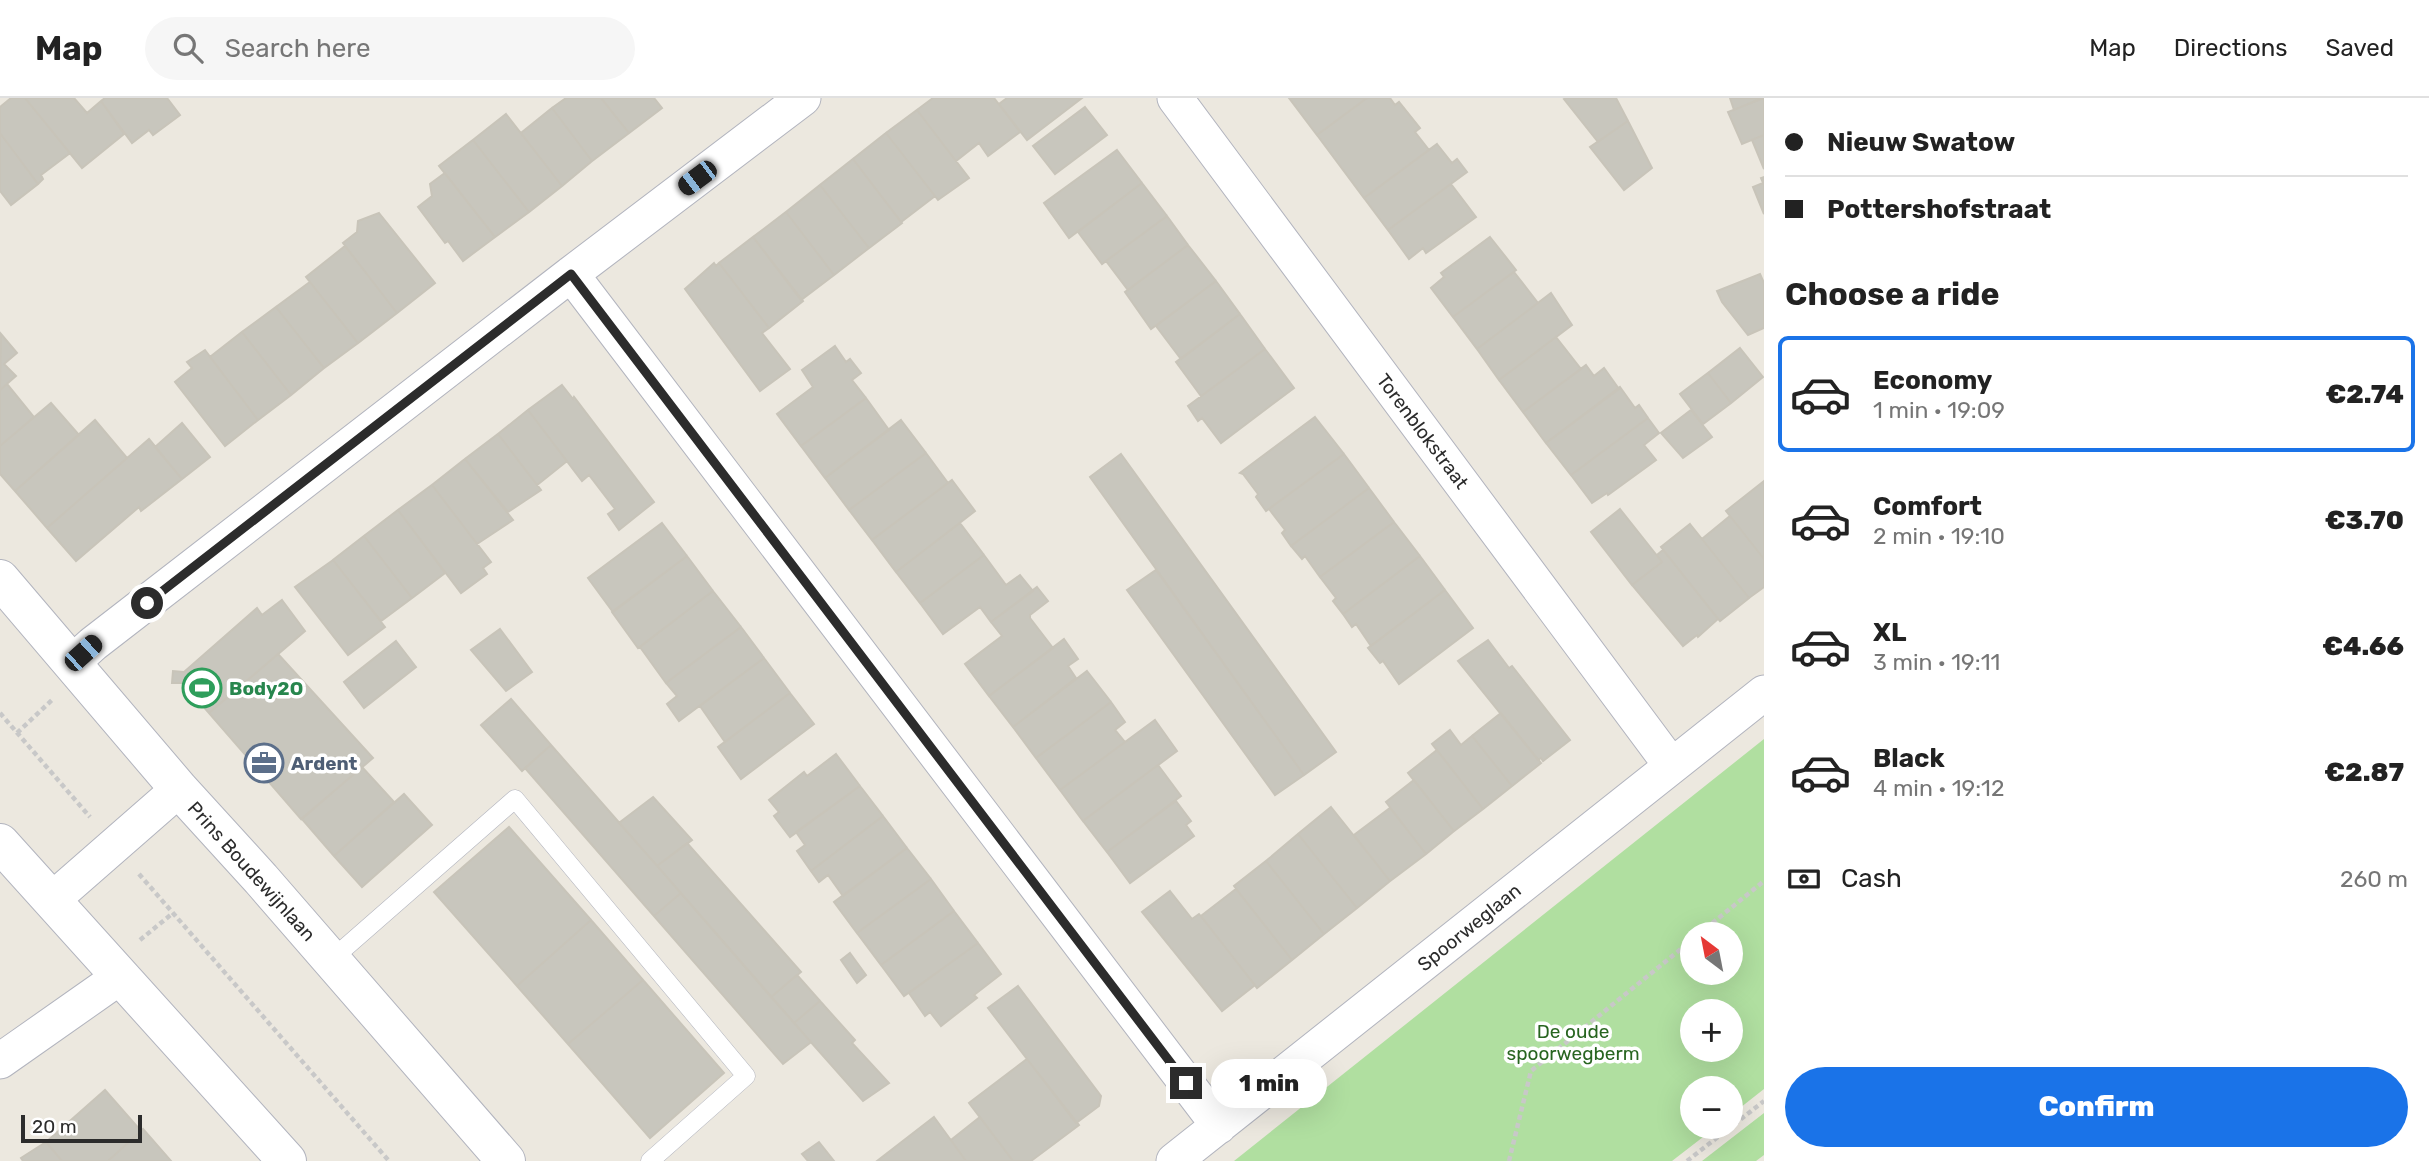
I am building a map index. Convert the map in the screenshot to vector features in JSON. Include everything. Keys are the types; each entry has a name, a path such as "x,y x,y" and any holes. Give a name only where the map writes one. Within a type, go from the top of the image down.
{"main road":[{"name":"Prins Boudewijnlaan","path":"0,579 179,789 506,1161"},
{"path":"0,843 286,1161"}],"street":[{"path":"72,663 571,274 803,98"},
{"name":"Torenblokstraat","path":"1175,98 1671,765"},
{"path":"571,274 1219,1126"},
{"name":"Spoorweglaan","path":"1174,1161 1764,692"},
{"path":"52,900 179,789"},
{"path":"0,1061 121,976"}],"lane":[{"path":"331,960 515,799 746,1076 650,1161"}],"path":[{"path":"0,713 389,1161"},
{"path":"1714,922 1764,881"},
{"path":"1509,1161 1531,1071 1680,950"},
{"path":"1687,1161 1764,1101"}],"green space":[{"name":"De oude spoorwegberm","path":"1764,739 1764,1089 1743,1106 1743,1076 1680,1076 1680,1139 1700,1139 1672,1161 1234,1161"},
{"path":"1764,1113 1764,1155 1756,1161 1702,1161 1730,1139 1743,1139 1743,1129"}],"building":[{"path":"11,98 25,98 70,153 41,175 43,179 38,184 0,133 0,107"},
{"path":"25,98 74,98 87,113 101,101 124,134 82,168"},
{"path":"105,98 167,98 180,115 153,135 149,130 132,143 101,101"},
{"path":"566,98 601,98 629,133 592,161 552,108"},
{"path":"601,98 654,98 662,108 629,133"},
{"path":"933,98 994,98 1020,132 988,156 979,143 956,161 917,110"},
{"path":"1007,98 1082,98 1027,140 999,104"},
{"path":"1289,98 1367,98 1317,135"},
{"path":"1367,98 1390,98 1395,105 1399,102 1420,128 1415,132 1429,150 1364,198 1317,135"},
{"path":"1616,98 1628,121 1598,142 1564,99"},
{"path":"1730,98 1762,98 1734,110"},
{"path":"1764,98 1764,135 1742,144 1728,112"},
{"path":"1085,107 1107,135 1055,174 1033,146"},
{"path":"552,108 592,161 562,186 521,133"},
{"path":"917,110 969,178 938,200 886,133"},
{"path":"506,114 562,186 529,212 473,140"},
{"path":"1628,121 1652,168 1624,190 1590,147"},
{"path":"0,133 38,184 11,205 0,191"},
{"path":"886,133 935,196 901,222 853,159"},
{"path":"1764,135 1764,169 1752,140"},
{"path":"473,140 529,212 495,237 439,166"},
{"path":"1437,144 1452,163 1457,159 1467,172 1388,230 1364,198"},
{"path":"1117,150 1142,183 1069,238 1044,203"},
{"path":"853,159 902,223 869,248 820,185"},
{"path":"445,173 495,237 463,261 448,241 445,243 418,207 432,196 430,184"},
{"path":"1764,177 1764,214 1753,187 1763,183 1761,178"},
{"path":"1142,183 1167,216 1102,264 1078,232"},
{"path":"1451,184 1476,217 1426,253 1423,248 1409,259 1388,230"},
{"path":"820,185 869,248 834,275 786,212"},
{"path":"786,212 834,275 801,300 753,237"},
{"path":"379,213 435,283 397,313 343,243 357,232 358,221"},
{"path":"1167,216 1188,245 1128,290 1106,261"},
{"path":"753,237 803,301 769,328 719,263"},
{"path":"1490,237 1516,270 1453,317 1431,288 1444,277 1441,273"},
{"path":"1188,245 1216,281 1151,329 1125,292"},
{"path":"345,246 397,313 358,343 306,277"},
{"path":"714,263 716,266 719,263 769,328 762,333 790,369 760,391 685,289"},
{"path":"1514,272 1538,303 1477,349 1453,317"},
{"path":"1760,274 1764,283 1764,328 1748,335 1722,302 1717,291"},
{"path":"1216,281 1240,314 1181,359 1156,326"},
{"path":"310,282 358,343 324,368 276,307"},
{"path":"1551,293 1572,325 1499,380 1477,349"},
{"path":"276,307 324,368 291,395 242,332"},
{"path":"1240,314 1265,349 1201,396 1176,362"},
{"path":"242,332 291,395 258,420 210,357"},
{"path":"1,334 17,353 4,364 16,376 0,390"},
{"path":"1556,337 1581,369 1523,412 1499,380"},
{"path":"835,346 846,362 850,359 861,373 852,380 866,398 801,446 777,414 813,387 802,370"},
{"path":"1740,348 1763,377 1731,403 1708,373"},
{"path":"1265,349 1294,388 1221,443 1202,418 1198,421 1188,406"},
{"path":"205,350 258,420 225,446 175,382 192,368 187,362"},
{"path":"1586,365 1594,376 1604,368 1619,389 1546,443 1523,412"},
{"path":"1708,373 1731,403 1703,424 1680,394"},
{"path":"7,384 34,417 0,446 0,390"},
{"path":"562,385 654,502 619,530 608,514 615,509 589,475 582,481 528,410"},
{"path":"1620,387 1635,408 1639,405 1648,418 1571,475 1546,443"},
{"path":"866,398 889,430 825,478 801,446"},
{"path":"51,403 79,435 15,491 0,474 0,446"},
{"path":"528,410 567,461 537,485 498,434"},
{"path":"1691,410 1712,437 1683,458 1661,433"},
{"path":"1315,417 1344,454 1266,511 1256,497 1258,494 1240,473"},
{"path":"1648,418 1659,433 1644,445 1656,460 1608,495 1607,493 1592,503 1571,475"},
{"path":"95,420 127,458 47,528 15,491"},
{"path":"901,420 926,453 849,510 825,478"},
{"path":"182,423 210,457 182,479 155,447"},
{"path":"498,434 541,490 508,512 465,459"},
{"path":"149,439 182,479 141,511 139,507 76,561 47,528"},
{"path":"926,453 948,483 872,540 849,510"},
{"path":"1121,454 1336,752 1304,775 1090,477"},
{"path":"1344,454 1369,488 1291,546 1282,533 1285,530 1269,509"},
{"path":"465,459 513,520 477,544 432,485"},
{"path":"952,480 975,511 896,572 872,540"},
{"path":"1764,481 1764,559 1726,511"},
{"path":"432,485 491,562 483,568 487,574 461,593 398,510"},
{"path":"1369,488 1394,522 1320,577 1305,556 1302,559 1291,546"},
{"path":"1620,509 1662,562 1632,585 1591,532"},
{"path":"398,510 445,573 412,598 364,536"},
{"path":"1730,516 1764,559 1764,587 1749,598 1702,539"},
{"path":"1394,522 1420,556 1343,614 1333,601 1336,598 1320,577"},
{"path":"662,523 687,556 613,612 588,578"},
{"path":"960,523 984,555 920,603 896,572"},
{"path":"1690,524 1749,598 1720,621 1661,547"},
{"path":"364,536 412,598 381,621 333,560"},
{"path":"1663,550 1718,619 1683,646 1632,585 1662,562 1657,555"},
{"path":"984,555 1006,585 1020,575 1033,591 991,622 980,607 943,634 920,603"},
{"path":"687,556 713,591 638,648 612,612"},
{"path":"1420,556 1445,590 1371,646 1356,624 1352,627 1343,614"},
{"path":"333,560 385,627 348,655 295,587"},
{"path":"1156,570 1304,775 1275,795 1127,590"},
{"path":"1037,587 1048,601 1030,615 1030,618 1053,648 989,696 965,664 1002,636 991,622"},
{"path":"1445,590 1473,628 1399,684 1383,661 1380,663 1368,648"},
{"path":"713,591 741,627 666,683 640,647"},
{"path":"282,600 305,631 209,713 183,683 172,683 173,671 184,672 257,608 262,615"},
{"path":"741,627 764,658 679,721 667,704 677,696 666,683"},
{"path":"500,629 532,672 506,691 471,650"},
{"path":"1064,639 1078,659 1068,666 1076,678 1013,727 989,696"},
{"path":"1488,640 1570,740 1543,761 1541,758 1538,760 1458,661"},
{"path":"396,641 416,667 364,708 344,682"},
{"path":"278,654 373,758 301,819 209,713"},
{"path":"764,658 790,693 725,742 700,706"},
{"path":"1087,671 1111,702 1036,758 1013,727"},
{"path":"790,693 814,724 741,779 718,747"},
{"path":"511,699 551,745 522,771 481,725"},
{"path":"1111,702 1125,722 1115,730 1125,742 1060,790 1036,758"},
{"path":"1501,713 1541,763 1512,786 1472,736"},
{"path":"1155,720 1177,751 1083,821 1060,790"},
{"path":"1450,730 1461,745 1472,736 1512,786 1483,809 1432,744"},
{"path":"551,745 681,893 654,916 525,768"},
{"path":"1437,750 1483,809 1454,831 1408,773"},
{"path":"836,754 860,786 790,837 774,816 779,812 769,800 804,772 807,776"},
{"path":"1158,765 1181,796 1107,852 1083,821"},
{"path":"362,767 394,802 334,856 302,819"},
{"path":"1414,780 1454,831 1426,854 1386,802"},
{"path":"860,786 883,816 811,871 797,851 805,845 796,832"},
{"path":"404,794 432,825 362,887 334,856"},
{"path":"653,797 692,840 657,866 619,823"},
{"path":"1176,801 1191,821 1186,825 1194,836 1130,883 1107,852"},
{"path":"1331,807 1390,881 1357,908 1298,834"},
{"path":"1390,808 1426,854 1390,881 1354,835"},
{"path":"883,816 907,848 843,896 828,875 819,882 811,871"},
{"path":"509,827 591,920 517,986 434,892"},
{"path":"1298,834 1357,908 1324,934 1266,861"},
{"path":"687,843 801,972 771,997 657,866"},
{"path":"907,848 931,879 857,933 834,902"},
{"path":"1266,861 1324,934 1292,960 1234,886"},
{"path":"931,879 954,911 881,965 857,933"},
{"path":"1236,889 1292,960 1257,988 1201,916"},
{"path":"1170,891 1192,919 1199,914 1255,985 1222,1011 1142,912"},
{"path":"681,893 811,1042 783,1064 654,916"},
{"path":"954,911 978,943 904,996 881,965"},
{"path":"591,920 643,980 568,1044 517,986"},
{"path":"978,943 1001,974 974,995 977,998 941,1026 930,1012 925,1016 909,993"},
{"path":"850,953 866,975 857,983 841,960"},
{"path":"797,975 820,1001 794,1023 771,997"},
{"path":"643,980 724,1073 650,1138 568,1044"},
{"path":"1018,986 1101,1096 1099,1106 1076,1123 988,1008"},
{"path":"820,1001 855,1040 852,1043 889,1083 863,1101 794,1023"},
{"path":"1027,1059 1079,1125 1031,1161 1013,1161 969,1103"},
{"path":"105,1090 141,1131 108,1161 62,1161 46,1142"},
{"path":"934,1117 966,1161 877,1161"},
{"path":"980,1117 1013,1161 966,1161 951,1140"},
{"path":"143,1129 171,1161 108,1161 141,1131"},
{"path":"46,1142 62,1161 23,1161 21,1158"},
{"path":"819,1142 834,1161 808,1161 802,1154"}],"place":[{"name":"Body2O","path":"202,688"},
{"name":"Ardent","path":"264,763"}],"route":[{"path":"147,603 571,274 1186,1083"}]}
